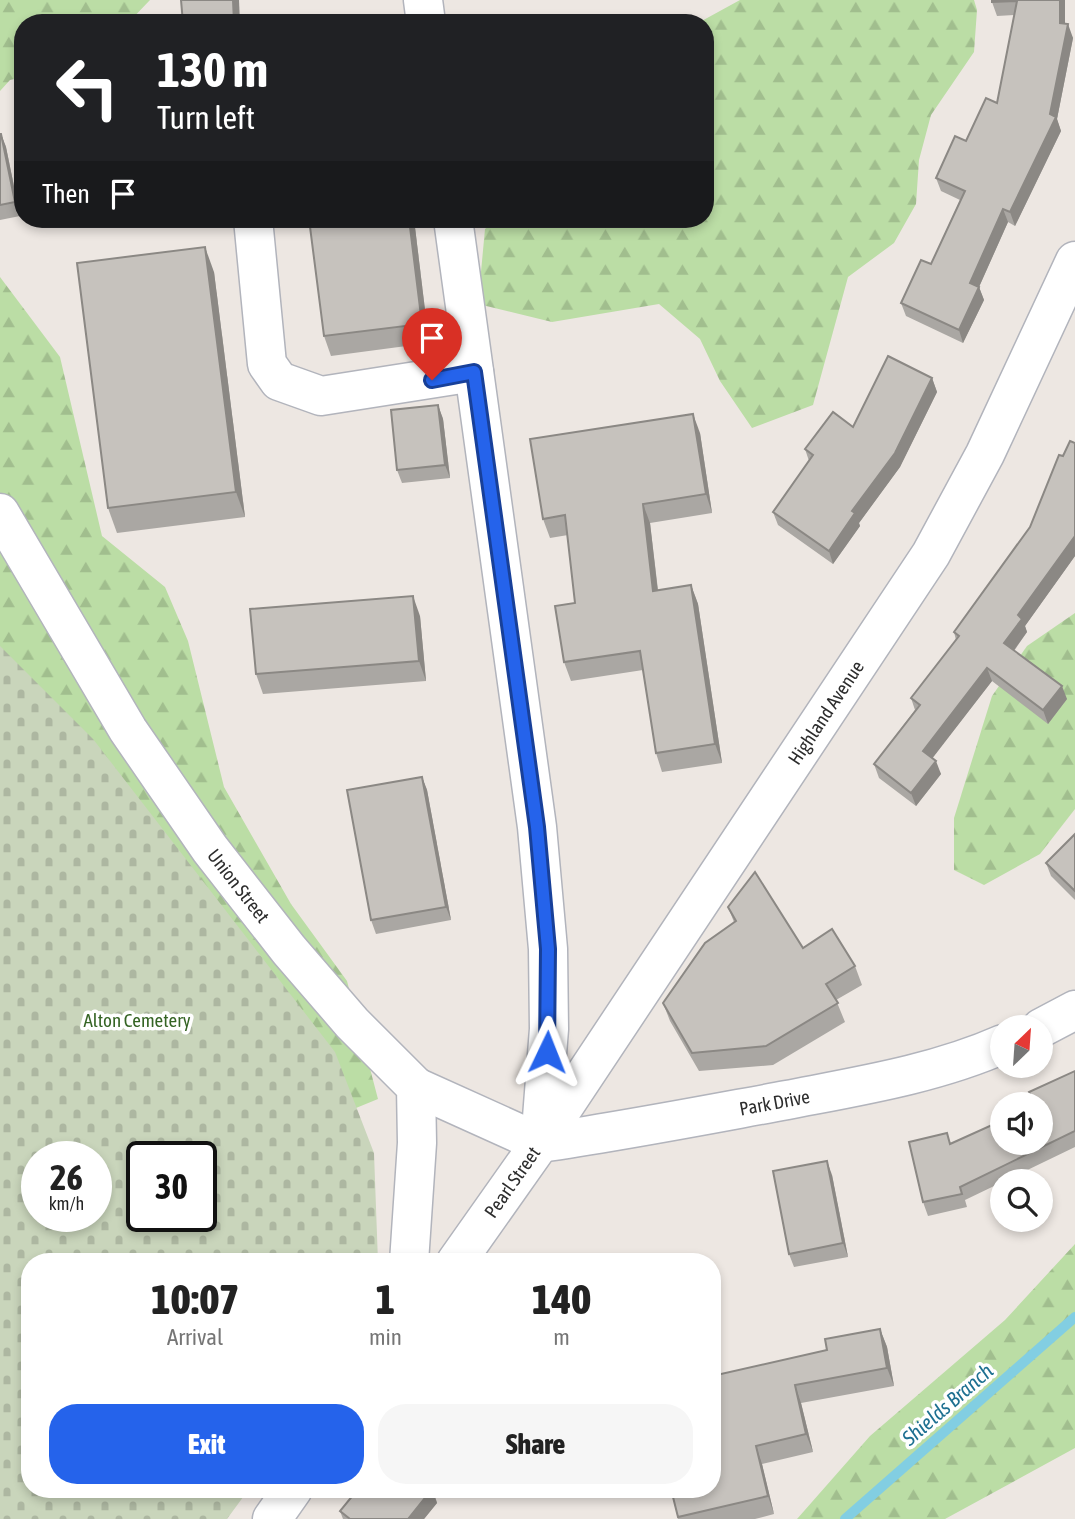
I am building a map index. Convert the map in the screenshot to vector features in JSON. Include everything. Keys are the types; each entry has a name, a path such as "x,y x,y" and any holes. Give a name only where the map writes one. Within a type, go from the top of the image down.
{"street":[{"path":"254,228 267,365 279,382 321,396 474,372"},
{"name":"Pearl Street","path":"454,228 537,827 548,949 549,1029 540,1143 462,1253"},
{"name":"Highland Avenue","path":"540,1143 931,554 985,454 1075,261"},
{"name":"Union Street","path":"0,513 128,730 210,849 289,950 352,1023 416,1087"},
{"path":"1054,1021 1075,1010"},
{"name":"Park Drive","path":"540,1143 616,1132 830,1091 919,1072 990,1050"},
{"path":"410,1253 417,1143 416,1087 540,1143"},
{"path":"272,1519 287,1498"}],"green space":[{"path":"0,0 150,0 137,14 14,14 14,79 0,91"},
{"path":"740,0 974,0 977,10 974,52 931,115 919,160 916,204 894,243 848,277 813,405 752,428 720,381 700,339 659,304 552,322 478,304 486,228 714,228 714,14"},
{"path":"0,277 60,357 102,536 165,587 188,641 224,787 291,904 347,981 378,1099 356,1108 0,717"},
{"path":"1075,613 1075,809 1040,854 984,885 954,870 954,818 992,696 1027,646"},
{"name":"Alton Cemetery","path":"0,646 93,739 335,1052 374,1153 378,1253 21,1253 21,1498 242,1498 227,1519 0,1519"},
{"path":"1075,1244 1075,1448 945,1519 797,1519 870,1436 1005,1320"}],"building":[{"path":"181,0 233,0 234,14 182,14"},
{"path":"992,0 1060,0 1060,23 1068,24 1050,114 1056,117 1010,212 1003,209 970,283 979,287 959,330 901,303 921,260 931,264 965,191 936,178 955,136 966,141 986,98 997,103 1017,1"},
{"path":"0,134 1,134 14,202 0,205"},
{"path":"310,228 410,228 422,324 324,336"},
{"path":"205,247 236,492 108,508 77,263"},
{"path":"888,356 932,378 895,453 852,511 855,513 829,551 773,512 813,455 805,449 833,412 853,427"},
{"path":"438,405 445,465 397,470 391,410"},
{"path":"693,414 706,494 643,504 653,591 691,585 715,744 656,753 640,651 564,662 555,606 575,603 565,515 543,519 530,439"},
{"path":"1070,441 1075,443 1075,536 1018,615 1022,619 1004,643 1062,686 1043,710 987,668 923,751 936,761 911,793 874,764 920,705 911,698 959,636 954,632 1030,527 1059,455 1063,456"},
{"path":"413,596 419,661 256,674 250,609"},
{"path":"422,777 446,907 371,920 347,790"},
{"path":"1075,834 1075,891 1046,863"},
{"path":"755,872 803,948 832,929 855,966 826,984 838,1003 766,1046 692,1053 663,1003 705,943 736,921 728,907"},
{"path":"1075,1071 1075,1131 1053,1142 1053,1092 1029,1092"},
{"path":"990,1126 990,1155 1026,1155 997,1169 990,1169 990,1172 960,1187 962,1194 923,1202 909,1142 947,1133 950,1144"},
{"path":"827,1161 843,1243 789,1254 773,1171"},
{"path":"880,1329 887,1368 795,1385 806,1434 756,1446 768,1496 678,1517 673,1498 721,1498 721,1374 827,1350 825,1339"},
{"path":"351,1498 425,1498 408,1519 350,1519 340,1511"}],"waterway":[{"name":"Shields Branch","path":"845,1519 1075,1317"}],"route":[{"path":"432,380 474,372 537,827 548,949 547,1052"}]}
